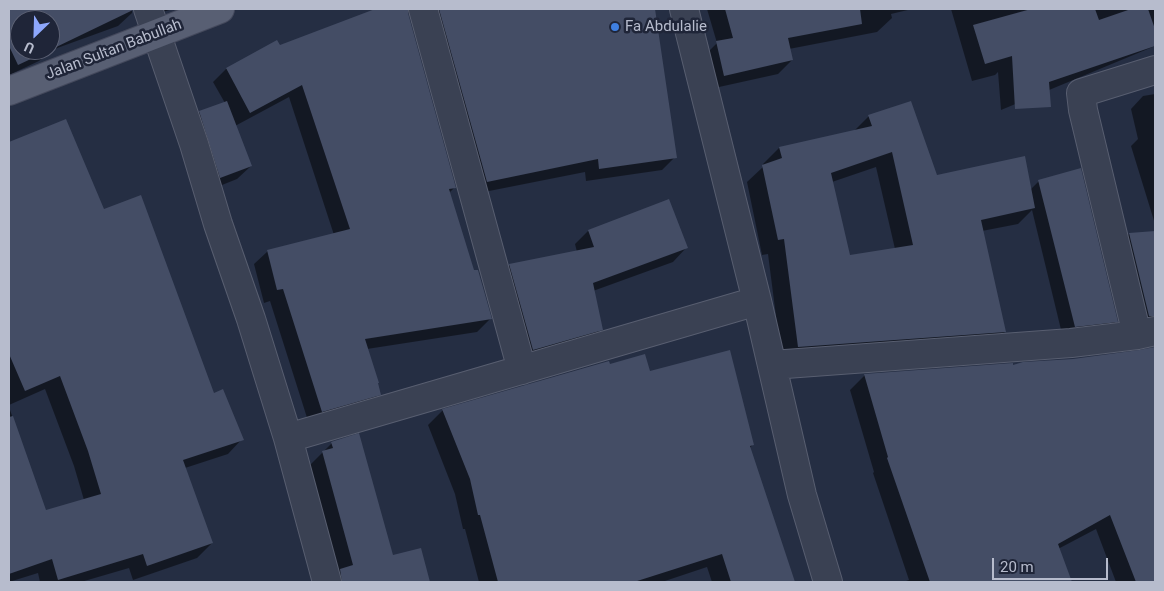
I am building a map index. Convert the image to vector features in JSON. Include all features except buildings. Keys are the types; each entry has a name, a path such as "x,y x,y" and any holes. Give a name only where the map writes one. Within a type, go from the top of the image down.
{"main road":[{"name":"Jalan Sultan Babullah","path":"9,90 220,9"}],"street":[{"path":"148,9 251,319 288,438 327,582"},
{"path":"423,9 522,370"},
{"path":"684,9 757,302 802,495 828,582"},
{"path":"772,365 1071,343 1146,333 1083,110 1081,93 1155,70"},
{"path":"288,438 757,302"}],"place":[{"name":"Fa Abdulalie","path":"615,27"}]}
